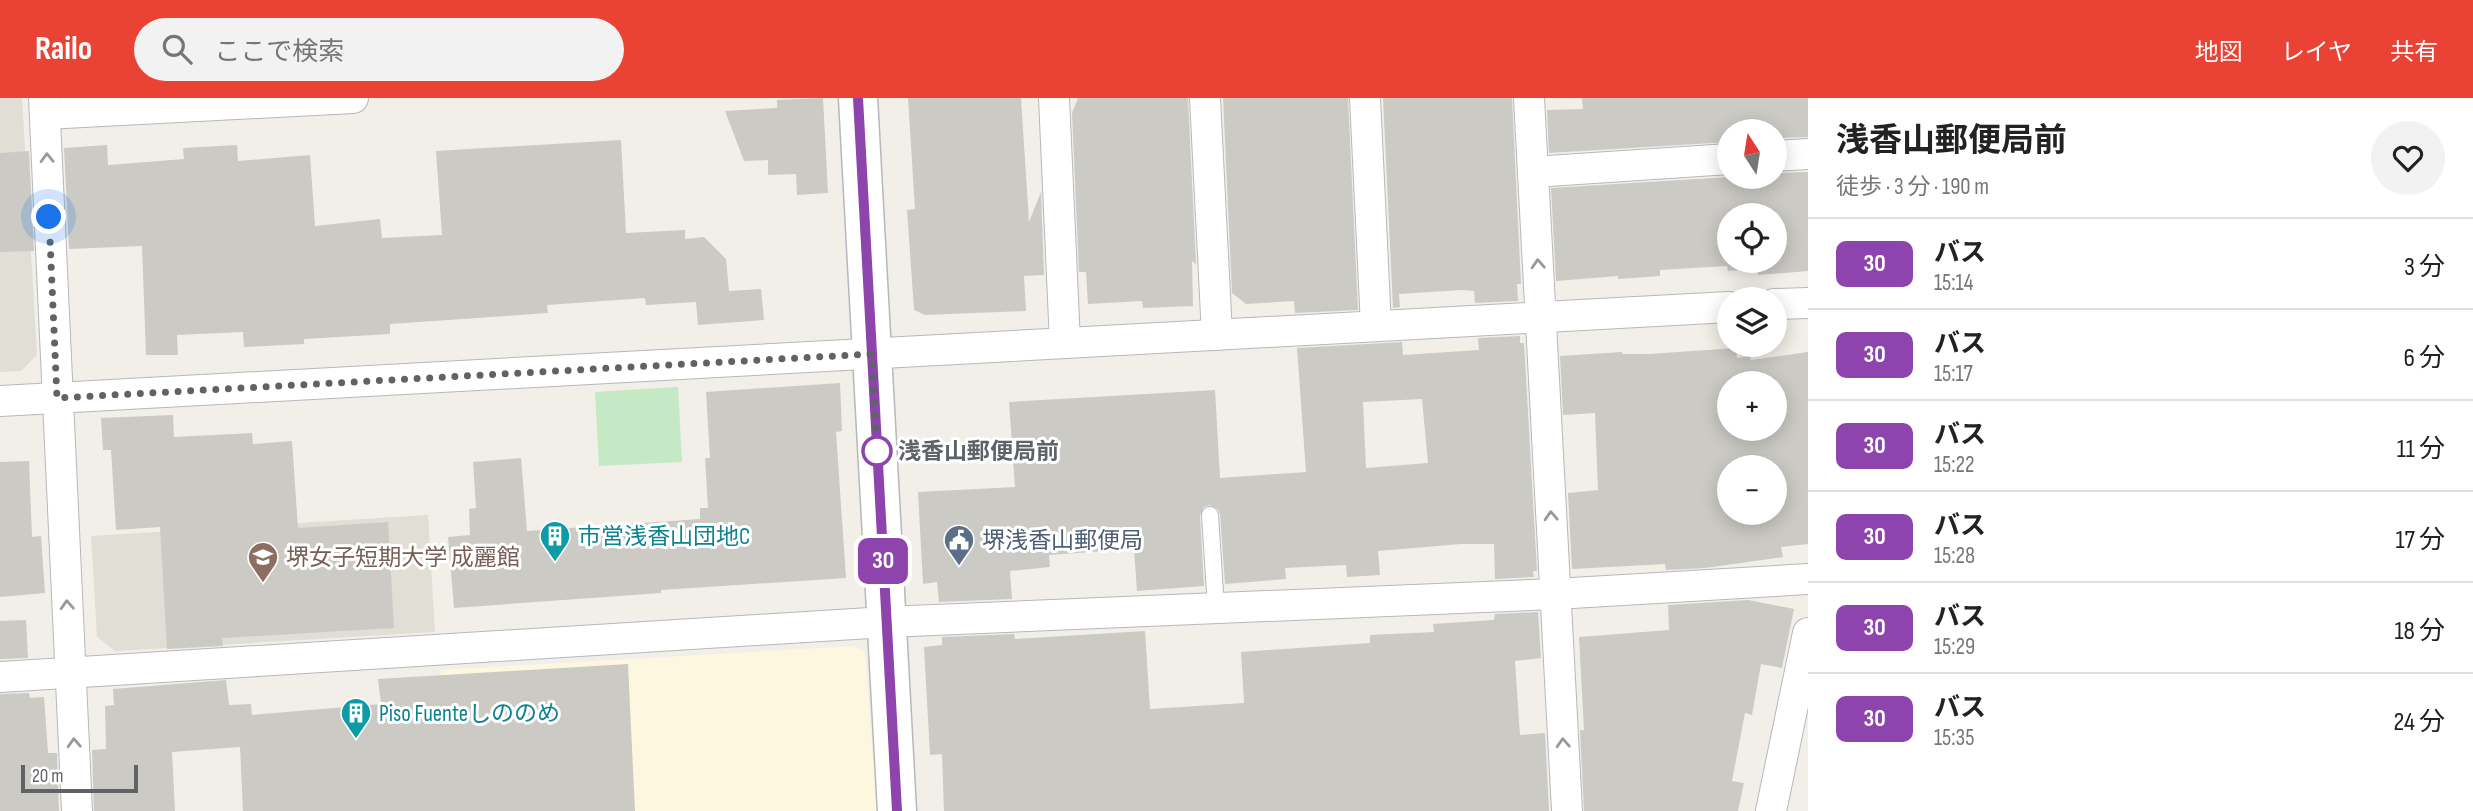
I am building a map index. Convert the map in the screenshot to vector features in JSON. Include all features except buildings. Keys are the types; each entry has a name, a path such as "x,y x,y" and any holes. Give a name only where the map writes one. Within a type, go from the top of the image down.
{"street":[{"path":"77,811 45,106 353,98"},
{"path":"858,98 897,811"},
{"path":"1054,98 1065,343"},
{"path":"1205,98 1217,335"},
{"path":"1364,98 1376,326"},
{"path":"1529,98 1567,811"},
{"path":"1787,155 1808,153"},
{"path":"1532,172 1717,160"},
{"path":"1787,304 1808,303"},
{"path":"0,401 1717,308"},
{"path":"0,677 886,622 1555,594 1808,579"},
{"path":"1771,811 1808,633"}],"lane":[{"path":"1210,515 1216,608"}],"shaded area":[{"path":"0,98 22,98 37,355 21,371 0,372"},
{"name":"堺女子短期大学 成麗館","path":"428,515 435,632 115,651 97,637 91,536"},
{"path":"855,646 865,653 877,811 408,811 447,788 441,670"}],"green space":[{"path":"678,387 682,462 599,466 595,392"}],"bus line":[{"name":"30","path":"858,98 897,811"}],"place":[{"name":"浅香山郵便局前","path":"877,451"},
{"name":"市営浅香山団地C","path":"555,563"},
{"name":"堺浅香山郵便局","path":"959,567"},
{"name":"堺女子短期大学 成麗館","path":"263,584"},
{"name":"Piso Fuenteしののめ","path":"356,740"}],"route":[{"path":"49,217 57,398 872,354 877,458 877,451"}]}
